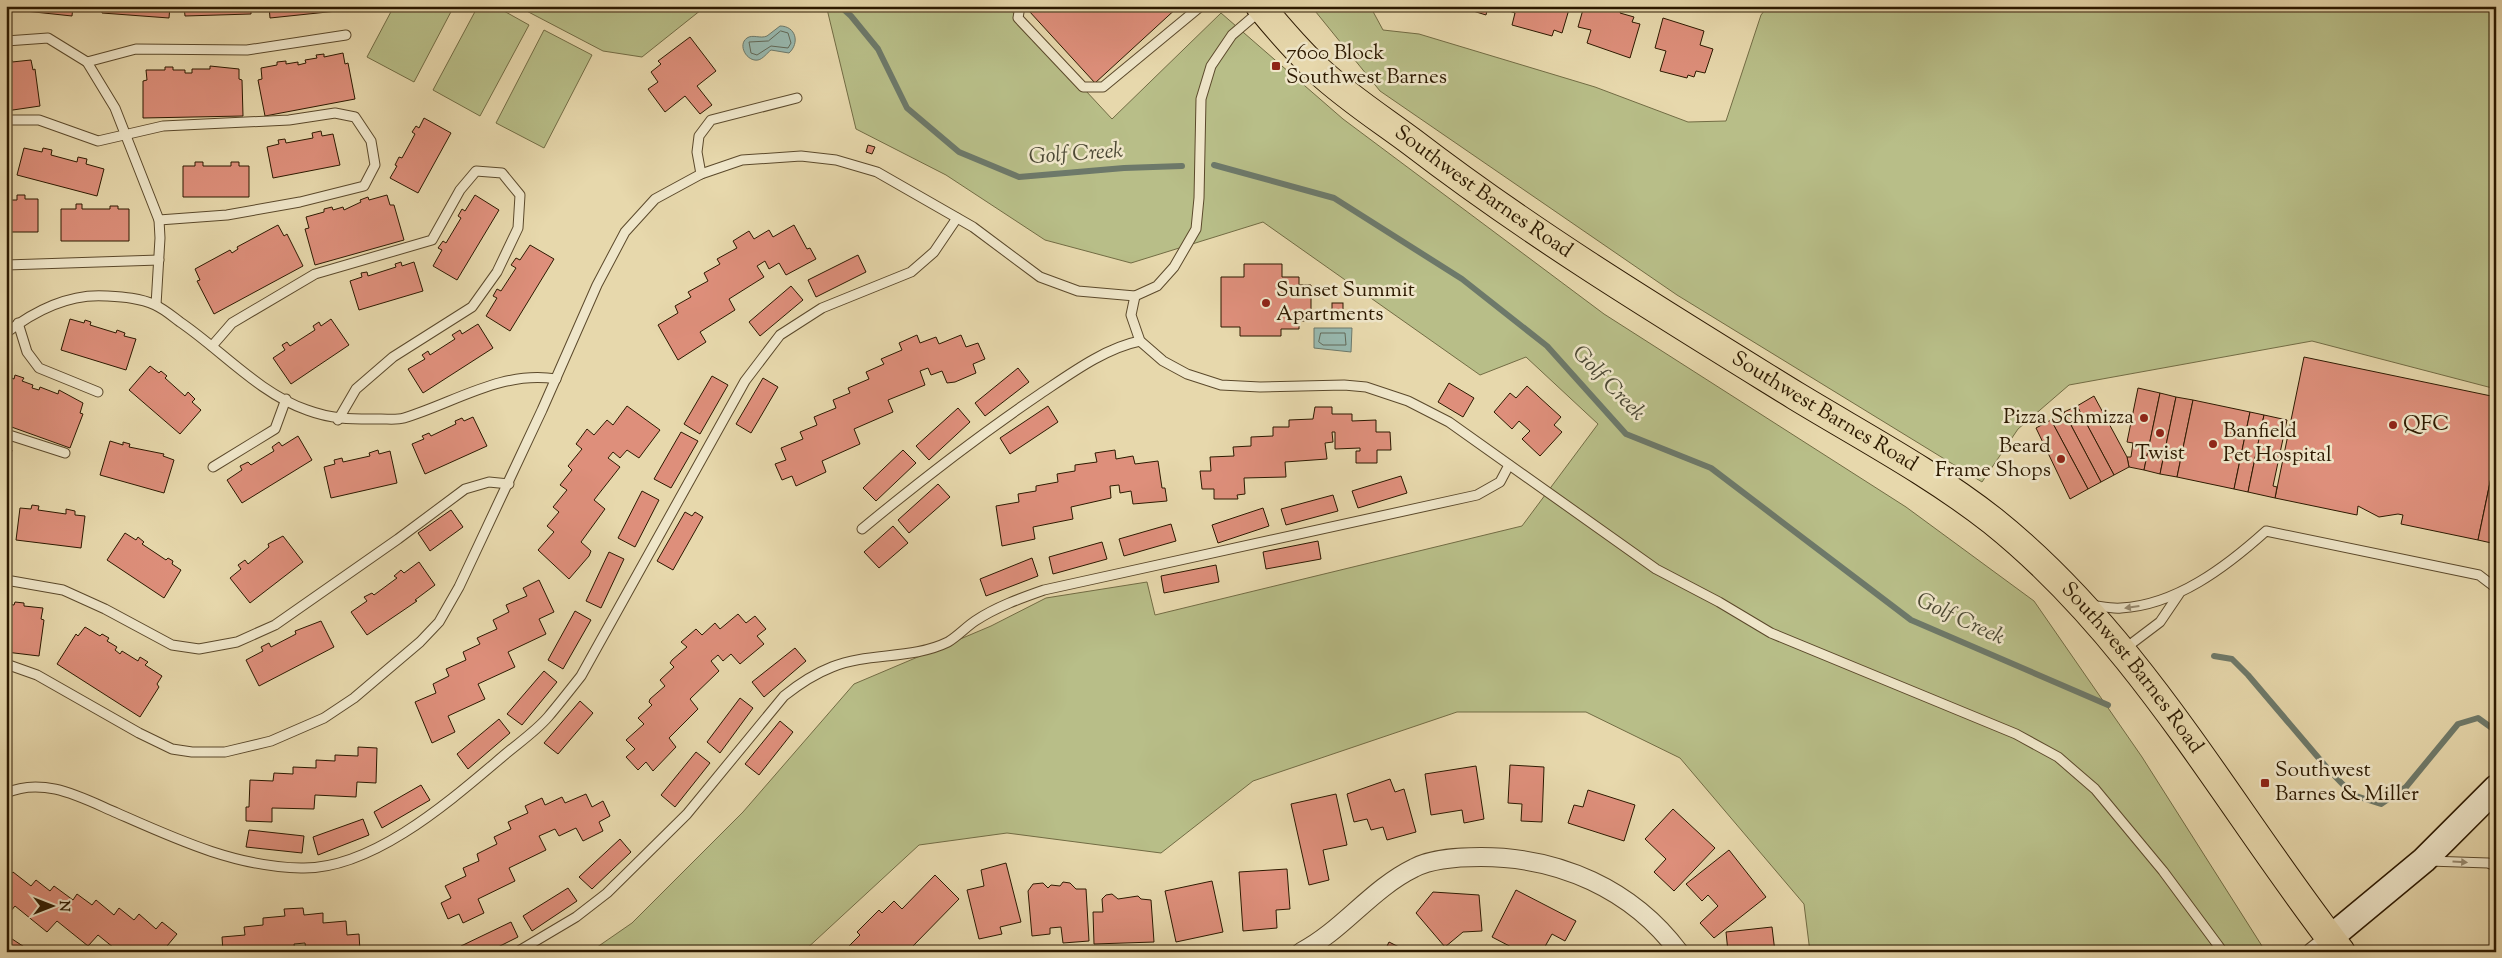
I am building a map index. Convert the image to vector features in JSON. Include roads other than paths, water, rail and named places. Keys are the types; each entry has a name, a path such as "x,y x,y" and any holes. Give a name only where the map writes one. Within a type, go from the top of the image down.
{"main road":[{"name":"Southwest Barnes Road","path":"1261,8 1321,72 1458,178 1697,335 1871,440 1966,502 2022,547 2079,603 2122,651 2186,734 2328,947"},
{"path":"2328,947 2424,860 2496,788"}],"street":[{"path":"1301,952 1335,928 1372,895 1415,867 1460,857 1510,857 1534,861 1600,884 1633,904 1663,930 1679,952"}],"lane":[{"path":"1020,6 1018,18 1083,87 1093,89 1103,87 1201,6"},
{"path":"6,664 37,675 139,733 172,749 225,752 271,741 324,718 354,698 420,642 439,622 459,587 509,484 596,285 626,232 656,199 701,174 742,160 801,156 836,160 877,172 957,218 1040,277 1078,291 1135,296 1157,286 1174,267 1196,229 1199,198 1201,99 1211,66 1232,35 1261,8"},
{"path":"87,62 136,49 247,50 346,35"},
{"path":"6,42 48,38 87,62 115,108 159,220 156,305"},
{"path":"701,174 697,152 699,136 711,120 798,98"},
{"path":"6,120 39,120 98,142 163,126 289,120 335,113 356,117 371,141 375,165 364,186 300,202 227,215 159,220"},
{"path":"212,346 232,323 315,274 432,240 460,190 476,171 502,173 520,195 518,228 498,272 472,307 393,357 356,389 338,420"},
{"path":"6,793 18,788 41,786 72,793 210,851 261,865 302,868 322,866 342,863 376,849 458,795 547,719 581,676 746,381 780,335 822,308 911,272 934,252 957,218"},
{"path":"6,265 159,260"},
{"path":"6,333 18,323 56,303 92,294 132,297 156,305 244,372 304,410 338,420 402,418 484,388 519,378 539,376 556,379"},
{"path":"1135,296 1131,315 1140,341 1163,361 1187,374 1221,385 1260,387 1344,384 1366,388 1408,401 1449,422 1656,569 1719,602 1771,633 2016,734 2058,757 2095,789 2163,871 2223,952"},
{"path":"18,323 27,352 39,368 98,392"},
{"path":"862,529 934,470 1034,398 1064,378 1124,344 1140,341"},
{"path":"214,467 274,429 286,399"},
{"path":"6,434 65,453"},
{"path":"517,952 576,918 607,893 686,814 784,696 800,683 833,666 916,653 934,647 948,641 975,621 999,607 1044,590 1477,495 1500,482 1509,465"},
{"path":"6,580 63,590 105,609 172,645 199,649 218,646 237,642 275,625 398,539 465,489 489,482 509,484"},
{"path":"2079,603 2119,608 2150,604 2179,594 2243,552 2266,531 2479,575 2496,588"},
{"path":"2122,651 2160,622 2179,594"},
{"path":"2424,860 2488,863 2496,866"}],"water":[{"path":"780,26 790,29 795,36 794,45 789,53 771,50 758,60 747,56 743,45 747,38 767,36"},
{"path":"1314,328 1352,328 1351,352 1314,348"}],"waterway":[{"name":"Golf Creek","path":"840,6 851,16 878,49 907,108 959,152 1019,177 1124,168 1182,166"},
{"name":"Golf Creek","path":"1214,165 1334,198 1462,279 1547,346 1626,434 1711,468 1911,620 2108,705"},
{"name":"Golf Creek","path":"2214,656 2232,659 2353,795 2381,804 2406,787 2458,724 2478,718 2496,731"}],"place":[{"name":"7600 Block Southwest Barnes","path":"1276,66"},
{"name":"Sunset Summit Apartments","path":"1266,303"},
{"name":"Pizza Schmizza","path":"2144,418"},
{"name":"QFC","path":"2393,425"},
{"name":"Twist","path":"2160,433"},
{"name":"Banfield Pet Hospital","path":"2213,444"},
{"name":"Beard Frame Shops","path":"2061,459"},
{"name":"Southwest Barnes & Miller","path":"2265,783"}]}
